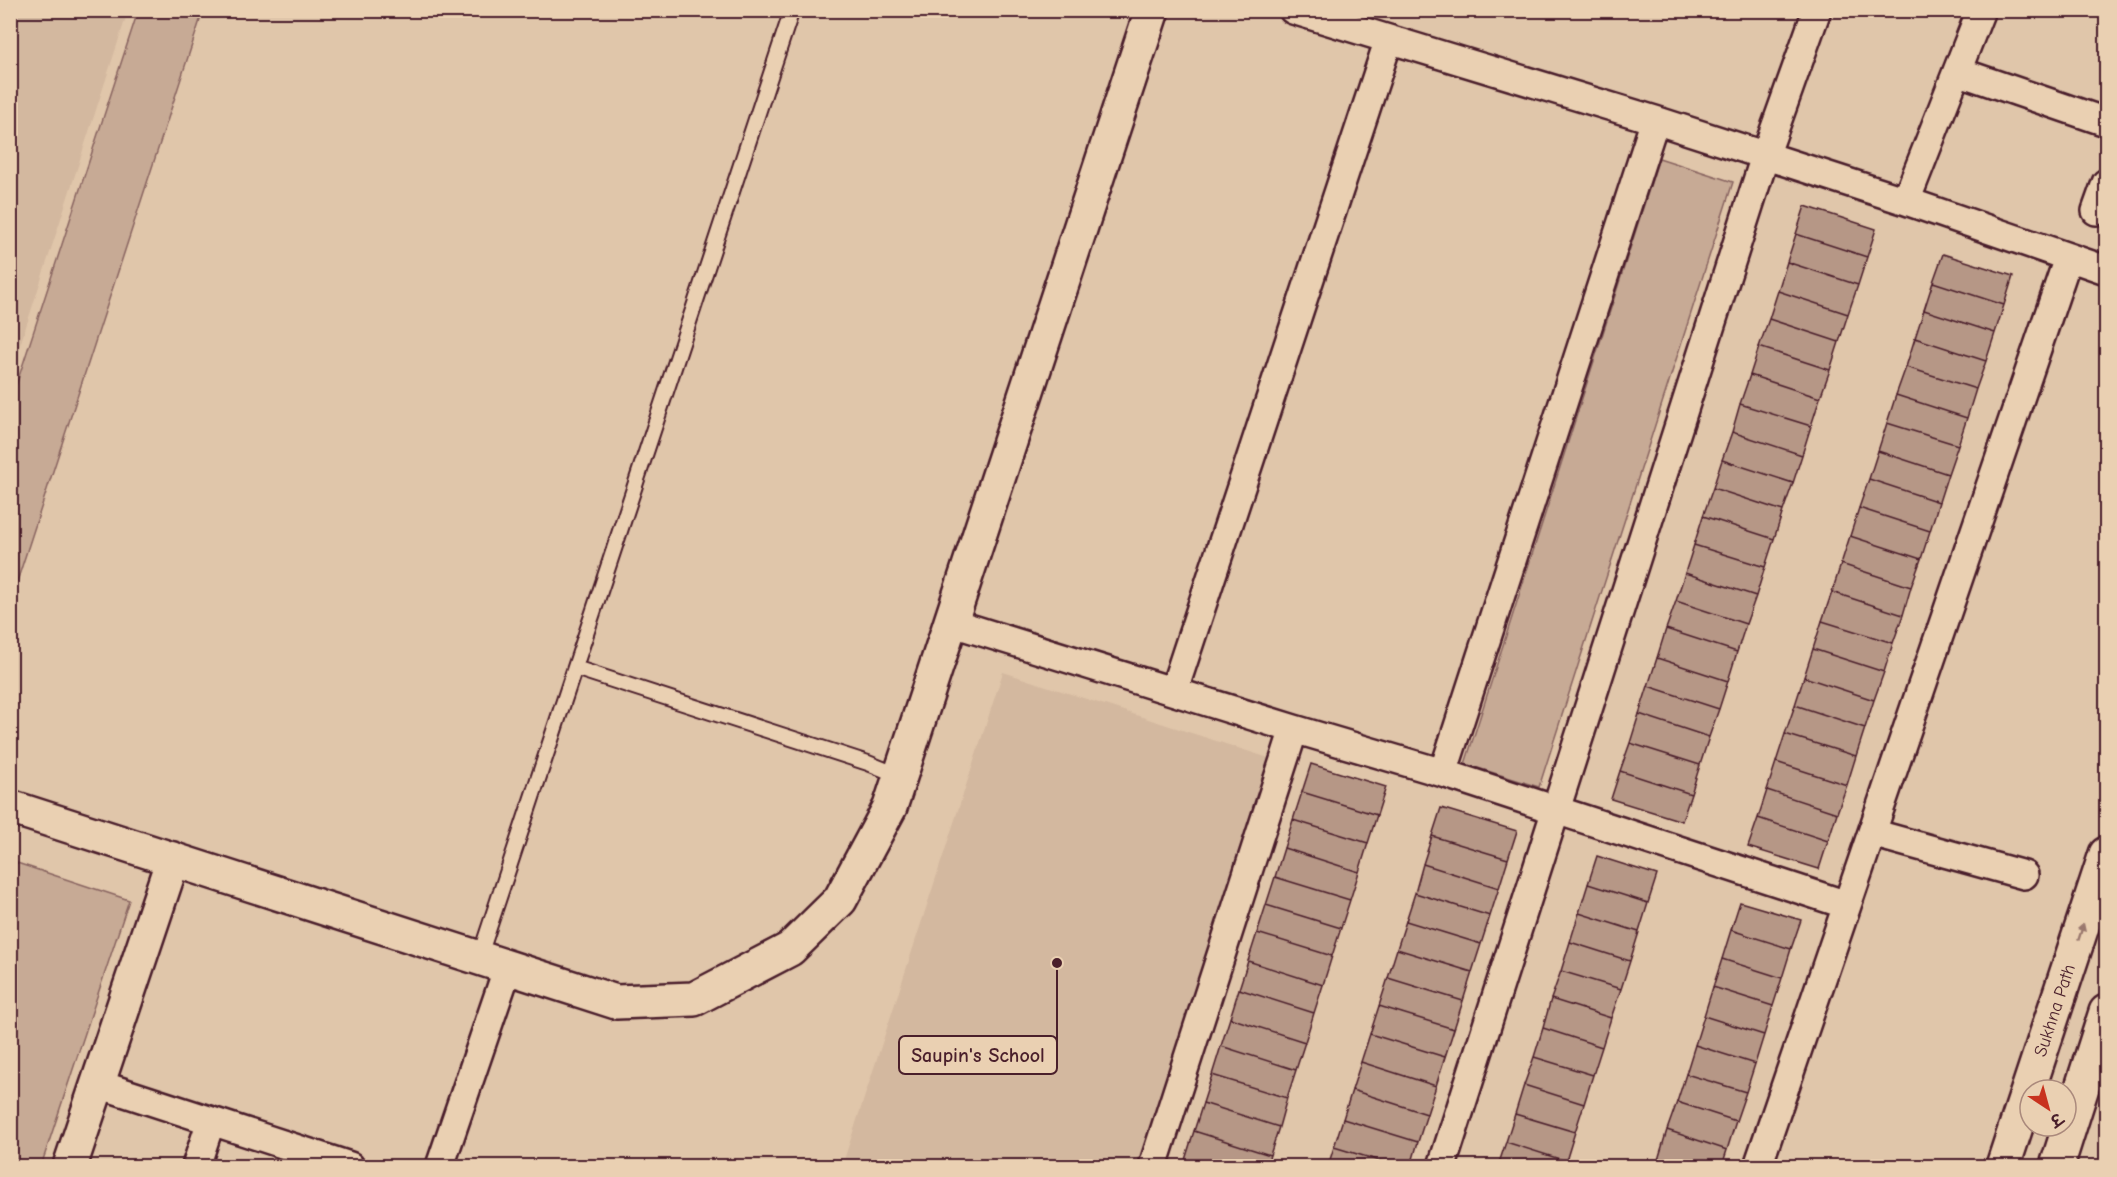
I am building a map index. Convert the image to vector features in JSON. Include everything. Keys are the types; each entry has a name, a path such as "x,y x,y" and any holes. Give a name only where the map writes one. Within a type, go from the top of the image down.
{"street":[{"path":"10,807 616,1002 694,999 790,949 840,900 890,807 1152,10"},
{"path":"1293,10 1655,120 1906,201 2106,270"},
{"path":"1442,1167 1765,156 1817,10"},
{"path":"1906,201 1981,10"},
{"path":"1174,690 1389,39"},
{"path":"1957,71 2106,122"},
{"path":"1443,773 1655,120"},
{"path":"2096,211 2106,183"},
{"path":"1758,1167 2068,258"},
{"path":"950,622 1443,773 1847,905"},
{"path":"1153,1167 1294,729"},
{"path":"1872,833 2024,875"},
{"name":"Sukhna Path","path":"2003,1167 2106,854"},
{"path":"70,1167 173,859"},
{"path":"440,1167 494,962"},
{"path":"2056,1167 2106,1012"},
{"path":"99,1084 350,1167"},
{"path":"196,1167 211,1121"}],"lane":[{"path":"494,962 575,668 792,10"},
{"path":"575,668 900,776"}],"shaded area":[{"path":"10,11 128,11 11,373"},
{"path":"138,11 203,11 11,600 11,401"},
{"path":"1659,158 1733,182 1539,787 1465,764"},
{"path":"1003,672 1272,759 1140,1166 842,1166"},
{"path":"11,861 129,900 41,1166 11,1166"}],"building":[{"path":"1805,206 1876,229 1867,257 1796,234"},
{"path":"1796,234 1867,257 1858,285 1787,262"},
{"path":"1943,254 2013,276 2004,305 1933,282"},
{"path":"1787,262 1858,285 1848,314 1778,291"},
{"path":"1933,282 2004,305 1995,333 1924,310"},
{"path":"1778,291 1848,314 1839,342 1769,319"},
{"path":"1924,310 1995,333 1986,361 1915,338"},
{"path":"1769,319 1839,342 1830,370 1759,347"},
{"path":"1915,338 1986,361 1976,389 1906,367"},
{"path":"1759,347 1830,370 1820,398 1750,375"},
{"path":"1906,367 1976,389 1967,418 1896,395"},
{"path":"1750,375 1820,398 1811,426 1740,404"},
{"path":"1896,395 1967,418 1958,445 1887,423"},
{"path":"1740,404 1811,426 1802,455 1732,432"},
{"path":"1887,423 1958,445 1948,474 1878,451"},
{"path":"1732,432 1802,455 1793,483 1722,460"},
{"path":"1878,451 1948,474 1939,502 1869,479"},
{"path":"1722,460 1793,483 1783,511 1713,488"},
{"path":"1869,479 1939,502 1930,531 1859,508"},
{"path":"1713,488 1783,511 1774,539 1703,516"},
{"path":"1859,508 1930,531 1921,559 1850,536"},
{"path":"1703,516 1774,539 1765,567 1694,545"},
{"path":"1850,536 1921,559 1911,587 1841,564"},
{"path":"1694,545 1765,567 1756,596 1685,573"},
{"path":"1841,564 1911,587 1903,615 1832,592"},
{"path":"1685,573 1756,596 1746,624 1676,601"},
{"path":"1832,592 1903,615 1893,643 1822,621"},
{"path":"1676,601 1746,624 1737,652 1666,629"},
{"path":"1822,621 1893,643 1884,672 1813,649"},
{"path":"1666,629 1737,652 1728,681 1657,658"},
{"path":"1813,649 1884,672 1874,700 1804,677"},
{"path":"1657,658 1728,681 1719,709 1648,686"},
{"path":"1804,677 1874,700 1865,728 1795,705"},
{"path":"1648,686 1719,709 1709,737 1639,714"},
{"path":"1795,705 1865,728 1856,756 1785,734"},
{"path":"1639,714 1709,737 1700,765 1630,743"},
{"path":"1785,734 1856,756 1847,785 1776,762"},
{"path":"1630,743 1700,765 1691,794 1620,771"},
{"path":"1776,762 1847,785 1837,813 1767,790"},
{"path":"1311,764 1386,787 1377,815 1302,792"},
{"path":"1620,771 1691,794 1682,821 1611,799"},
{"path":"1767,790 1837,813 1828,841 1758,818"},
{"path":"1302,792 1377,815 1368,843 1293,820"},
{"path":"1441,808 1517,831 1508,859 1432,836"},
{"path":"1758,818 1828,841 1819,869 1748,847"},
{"path":"1293,820 1368,843 1359,872 1284,848"},
{"path":"1432,836 1508,859 1499,888 1423,864"},
{"path":"1284,848 1359,872 1350,900 1275,877"},
{"path":"1597,856 1657,875 1648,903 1588,884"},
{"path":"1423,864 1499,888 1490,916 1415,893"},
{"path":"1275,877 1350,900 1341,928 1266,905"},
{"path":"1588,884 1648,903 1639,932 1579,913"},
{"path":"1415,893 1490,916 1481,944 1406,921"},
{"path":"1740,902 1801,920 1791,949 1731,930"},
{"path":"1266,905 1341,928 1332,956 1257,933"},
{"path":"1579,913 1639,932 1630,961 1570,942"},
{"path":"1406,921 1481,944 1472,972 1397,949"},
{"path":"1731,930 1791,949 1782,978 1722,959"},
{"path":"1257,933 1332,956 1323,985 1248,961"},
{"path":"1570,942 1630,961 1621,989 1561,971"},
{"path":"1397,949 1472,972 1463,1001 1388,978"},
{"path":"1722,959 1782,978 1773,1006 1713,987"},
{"path":"1248,961 1323,985 1314,1013 1239,989"},
{"path":"1561,971 1621,989 1611,1018 1551,999"},
{"path":"1388,978 1463,1001 1454,1029 1379,1006"},
{"path":"1713,987 1773,1006 1764,1035 1704,1016"},
{"path":"1239,989 1314,1013 1305,1042 1230,1018"},
{"path":"1551,999 1611,1018 1602,1047 1543,1028"},
{"path":"1379,1006 1454,1029 1445,1057 1370,1034"},
{"path":"1704,1016 1764,1035 1755,1064 1695,1045"},
{"path":"1230,1018 1305,1042 1296,1070 1221,1046"},
{"path":"1543,1028 1602,1047 1593,1075 1534,1057"},
{"path":"1370,1034 1445,1057 1436,1086 1361,1062"},
{"path":"1695,1045 1755,1064 1746,1092 1686,1074"},
{"path":"1221,1046 1296,1070 1287,1098 1212,1075"},
{"path":"1534,1057 1593,1075 1584,1104 1524,1085"},
{"path":"1361,1062 1436,1086 1427,1114 1352,1090"},
{"path":"1686,1074 1746,1092 1736,1121 1677,1102"},
{"path":"1212,1075 1287,1098 1279,1127 1203,1103"},
{"path":"1524,1085 1584,1104 1575,1132 1515,1114"},
{"path":"1352,1090 1427,1114 1418,1142 1343,1119"},
{"path":"1677,1102 1736,1121 1727,1150 1667,1130"},
{"path":"1203,1103 1279,1127 1270,1155 1194,1131"},
{"path":"1515,1114 1575,1132 1566,1161 1506,1142"},
{"path":"1343,1119 1418,1142 1411,1166 1397,1166 1334,1147"},
{"path":"1667,1130 1727,1150 1722,1166 1681,1166 1658,1160"},
{"path":"1194,1131 1270,1155 1266,1166 1207,1166 1185,1160"},
{"path":"1506,1142 1566,1161 1564,1166 1498,1166"},
{"path":"1334,1147 1397,1166 1328,1166"}],"place":[{"name":"Saupin's School","path":"1057,963"}]}
